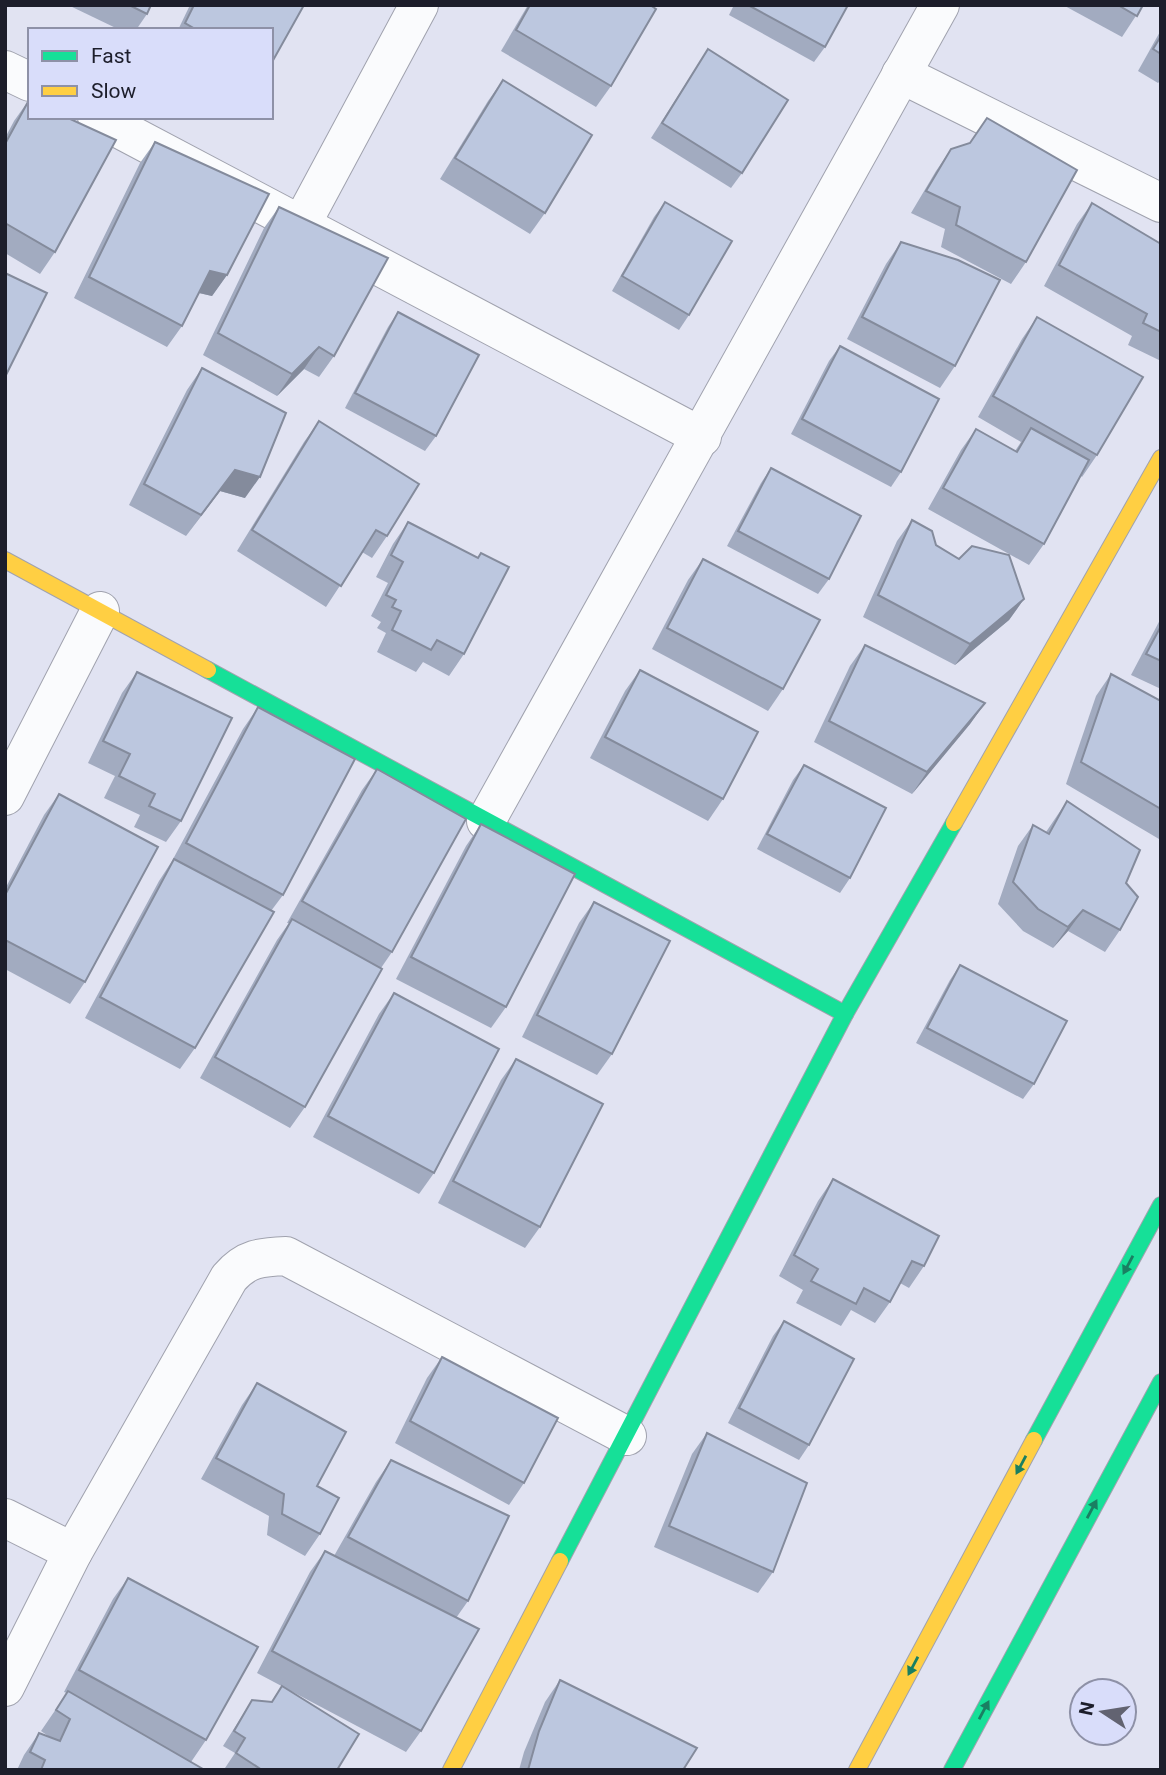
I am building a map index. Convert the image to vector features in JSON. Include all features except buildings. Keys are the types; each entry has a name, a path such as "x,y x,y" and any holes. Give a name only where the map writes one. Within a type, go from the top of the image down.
{"street":[{"path":"302,223 419,5"},
{"path":"486,821 940,5"},
{"path":"5,70 28,81"},
{"path":"901,74 1161,203"},
{"path":"101,119 302,223 702,437"},
{"path":"451,1770 845,1014 1161,458"},
{"path":"5,560 845,1014"},
{"path":"5,796 100,611"},
{"path":"857,1770 1161,1205"},
{"path":"5,1687 73,1552 229,1278 243,1262 262,1257 286,1256 626,1436"},
{"path":"952,1770 1161,1382"},
{"path":"5,1518 73,1552"}],"traffic: fast":[{"path":"208,670 845,1014"},
{"path":"560,1561 845,1014 954,823"},
{"path":"1034,1440 1161,1205"},
{"path":"952,1770 1161,1382"}],"traffic: slow":[{"path":"954,823 1161,458"},
{"path":"5,560 208,670"},
{"path":"857,1770 1034,1440"},
{"path":"451,1770 560,1561"}]}
